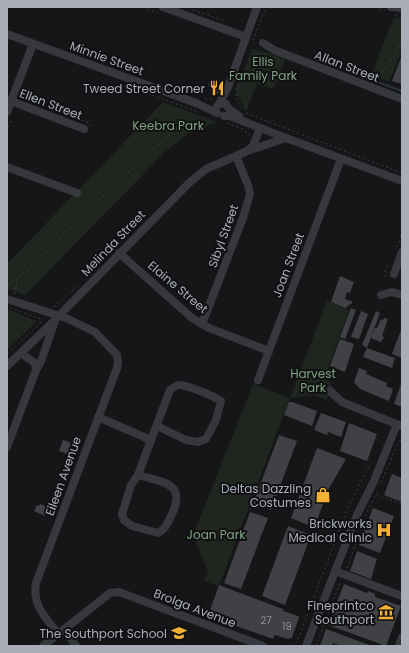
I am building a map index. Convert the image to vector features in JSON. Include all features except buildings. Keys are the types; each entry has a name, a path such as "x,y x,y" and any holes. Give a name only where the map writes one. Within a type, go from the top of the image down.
{"street":[{"path":"232,88 218,101 216,108 221,117 227,114 232,88 250,39 257,7"},
{"path":"390,10 402,8"},
{"path":"160,10 250,39"},
{"name":"Minnie Street","path":"7,34 198,106 221,117 230,116 402,181"},
{"name":"Allan Street","path":"263,43 270,48 402,99"},
{"path":"10,115 11,101 33,44"},
{"name":"Ellen Street","path":"11,101 84,129"},
{"name":"Minnie Street","path":"198,106 218,101 224,103 249,124"},
{"path":"247,151 253,146 260,128"},
{"name":"Melinda Street","path":"7,366 22,353 189,183 206,170 236,156 286,138"},
{"name":"Sibyl Street","path":"202,324 243,218 250,194 248,185 236,156"},
{"name":"Joan Street","path":"258,380 341,159"},
{"path":"7,167 77,193"},
{"path":"394,274 402,252"},
{"name":"Elaine Street","path":"119,253 192,318 209,328 269,351"},
{"path":"381,295 392,292 402,295"},
{"name":"Eileen Avenue","path":"7,299 92,330 114,351 118,363 36,583 35,595 41,612 76,646"},
{"path":"7,447 36,370 41,361 56,318"},
{"path":"22,353 35,363 36,370"},
{"path":"138,474 169,485 175,489 177,495 176,506 163,530 158,533 132,526 124,520 122,514 131,485 138,474 170,390 180,384 209,394 221,401 216,420 206,439 198,442 186,440 157,426"},
{"path":"306,646 356,515 374,481 400,425 342,402 330,391"},
{"path":"98,417 151,440"},
{"path":"335,571 402,596"},
{"name":"Brolga Avenue","path":"61,631 110,593 119,592 263,646"},
{"path":"43,646 61,631"},
{"path":"399,646 402,637"}],"path":[{"path":"143,7 160,10"},
{"path":"251,45 250,39 266,7"},
{"path":"374,7 390,10"},
{"path":"193,10 226,22"},
{"path":"395,15 402,18"},
{"path":"250,39 263,43"},
{"path":"364,85 369,76 379,73 387,68 402,41"},
{"path":"232,88 262,61 270,48"},
{"path":"232,88 240,76"},
{"path":"123,84 198,106"},
{"path":"232,88 239,105 247,114 402,173"},
{"path":"7,284 17,280 198,106 211,100 218,101"},
{"path":"7,132 10,115"},
{"path":"221,117 243,129 249,136"},
{"path":"248,140 251,132"},
{"path":"94,200 98,202"},
{"path":"17,280 14,294 19,296"},
{"path":"53,309 81,282"},
{"path":"7,307 41,319 40,323 7,354"},
{"path":"379,487 389,467 398,442 402,439"},
{"path":"291,646 297,642 348,507 370,464"},
{"path":"316,646 368,510 376,494 402,504"}],"green space":[{"path":"394,17 402,19 402,50 389,82 371,76"},
{"name":"Ellis Family Park","path":"252,49 285,59 273,89 257,84 246,112 236,90"},
{"name":"Keebra Park","path":"163,102 217,122 188,134 166,151 25,295 7,289 7,264"},
{"name":"Harvest Park","path":"327,301 349,310 328,369 327,378 332,386 327,400 313,395 290,398"},
{"path":"7,309 37,321 7,350"},
{"name":"Joan Park","path":"253,384 290,398 219,586 204,581 208,571 193,535"}],"waterway":[{"path":"372,80 402,91"}],"place":[{"name":"Tweed Street Corner","path":"217,88"},
{"name":"Deltas Dazzling Costumes","path":"323,495"},
{"name":"Brickworks Medical Clinic","path":"384,530"},
{"name":"Fineprintco Southport","path":"386,612"},
{"name":"The Southport School","path":"179,633"}]}
